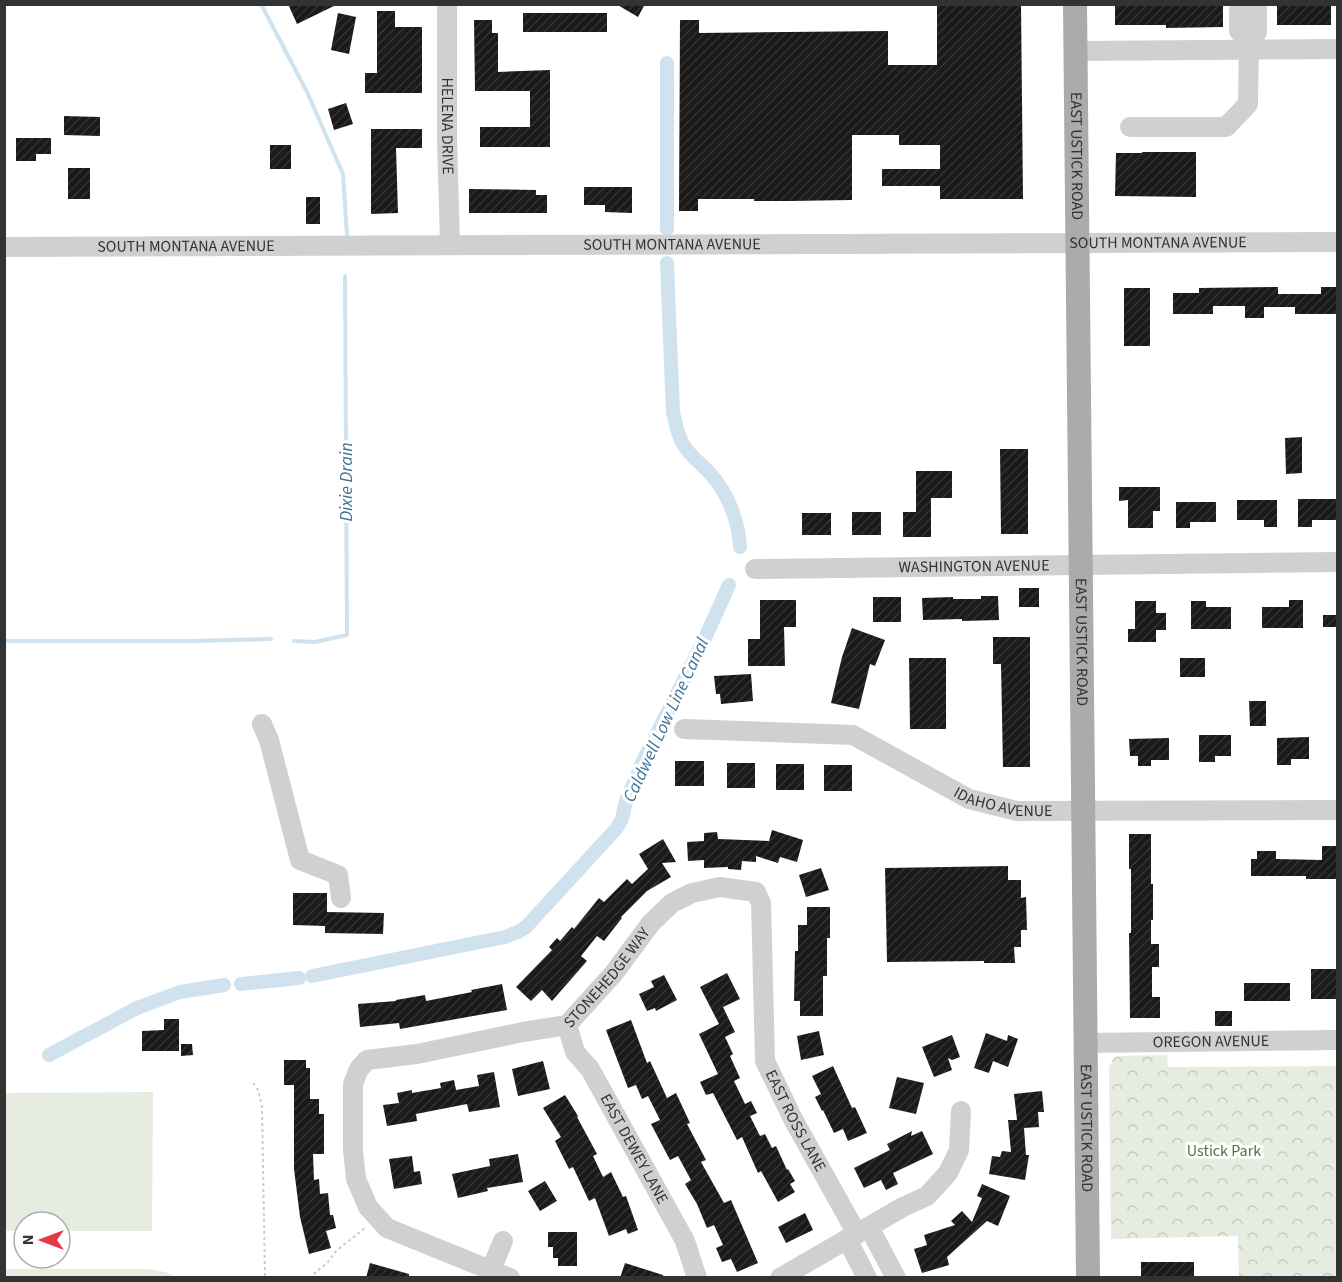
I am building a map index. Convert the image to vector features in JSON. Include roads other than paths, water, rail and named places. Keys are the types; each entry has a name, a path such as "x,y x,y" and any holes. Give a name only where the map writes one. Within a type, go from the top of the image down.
{"main road":[{"name":"EAST USTICK ROAD","path":"1075,4 1088,1278"}],"street":[{"name":"HELENA DRIVE","path":"447,4 450,245"},
{"path":"1244,4 1239,10 1239,32 1249,45"},
{"path":"1130,128 1226,127 1248,104 1249,45 1257,32 1257,8 1254,4"},
{"path":"1076,51 1249,45 1338,49"},
{"name":"SOUTH MONTANA AVENUE","path":"4,247 1338,242"},
{"name":"WASHINGTON AVENUE","path":"755,569 1338,562"},
{"path":"262,724 269,740 300,860 338,875 341,898"},
{"name":"IDAHO AVENUE","path":"684,729 853,735 969,799 1017,811 1338,810"},
{"name":"STONEHEDGE WAY","path":"491,1270 387,1228 369,1207 356,1179 353,1150 353,1084 359,1069 367,1060 417,1054 567,1025 614,973 651,923 672,903 692,893 720,887 756,892"},
{"name":"EAST ROSS LANE","path":"756,892 761,903 765,1061 793,1119 858,1233 896,1278"},
{"name":"EAST DEWEY LANE","path":"567,1025 575,1052 590,1070 685,1241 697,1278"},
{"name":"OREGON AVENUE","path":"1085,1043 1338,1040"},
{"path":"780,1278 927,1196 948,1173 959,1150 961,1111"},
{"name":"EAST ROSS LANE","path":"858,1233 867,1278"},
{"path":"503,1241 491,1270 510,1278"}],"waterway":[{"name":"Dixie Drain","path":"261,4 307,92 343,174 347,235"},
{"name":"Caldwell Low Line Canal","path":"667,63 667,229"},
{"name":"Caldwell Low Line Canal","path":"667,263 673,413 686,449 719,485 729,502 740,547"},
{"name":"Dixie Drain","path":"294,641 315,642 347,635 345,276"},
{"name":"Caldwell Low Line Canal","path":"312,976 505,937 526,927 616,829 622,819 626,801 643,761 729,585"},
{"name":"Dixie Drain","path":"4,641 271,639"},
{"name":"Caldwell Low Line Canal","path":"241,984 299,978"},
{"name":"Caldwell Low Line Canal","path":"49,1055 137,1008 180,992 224,985"}],"park label":[{"name":"Ustick Park","path":"1224,1151"}]}
